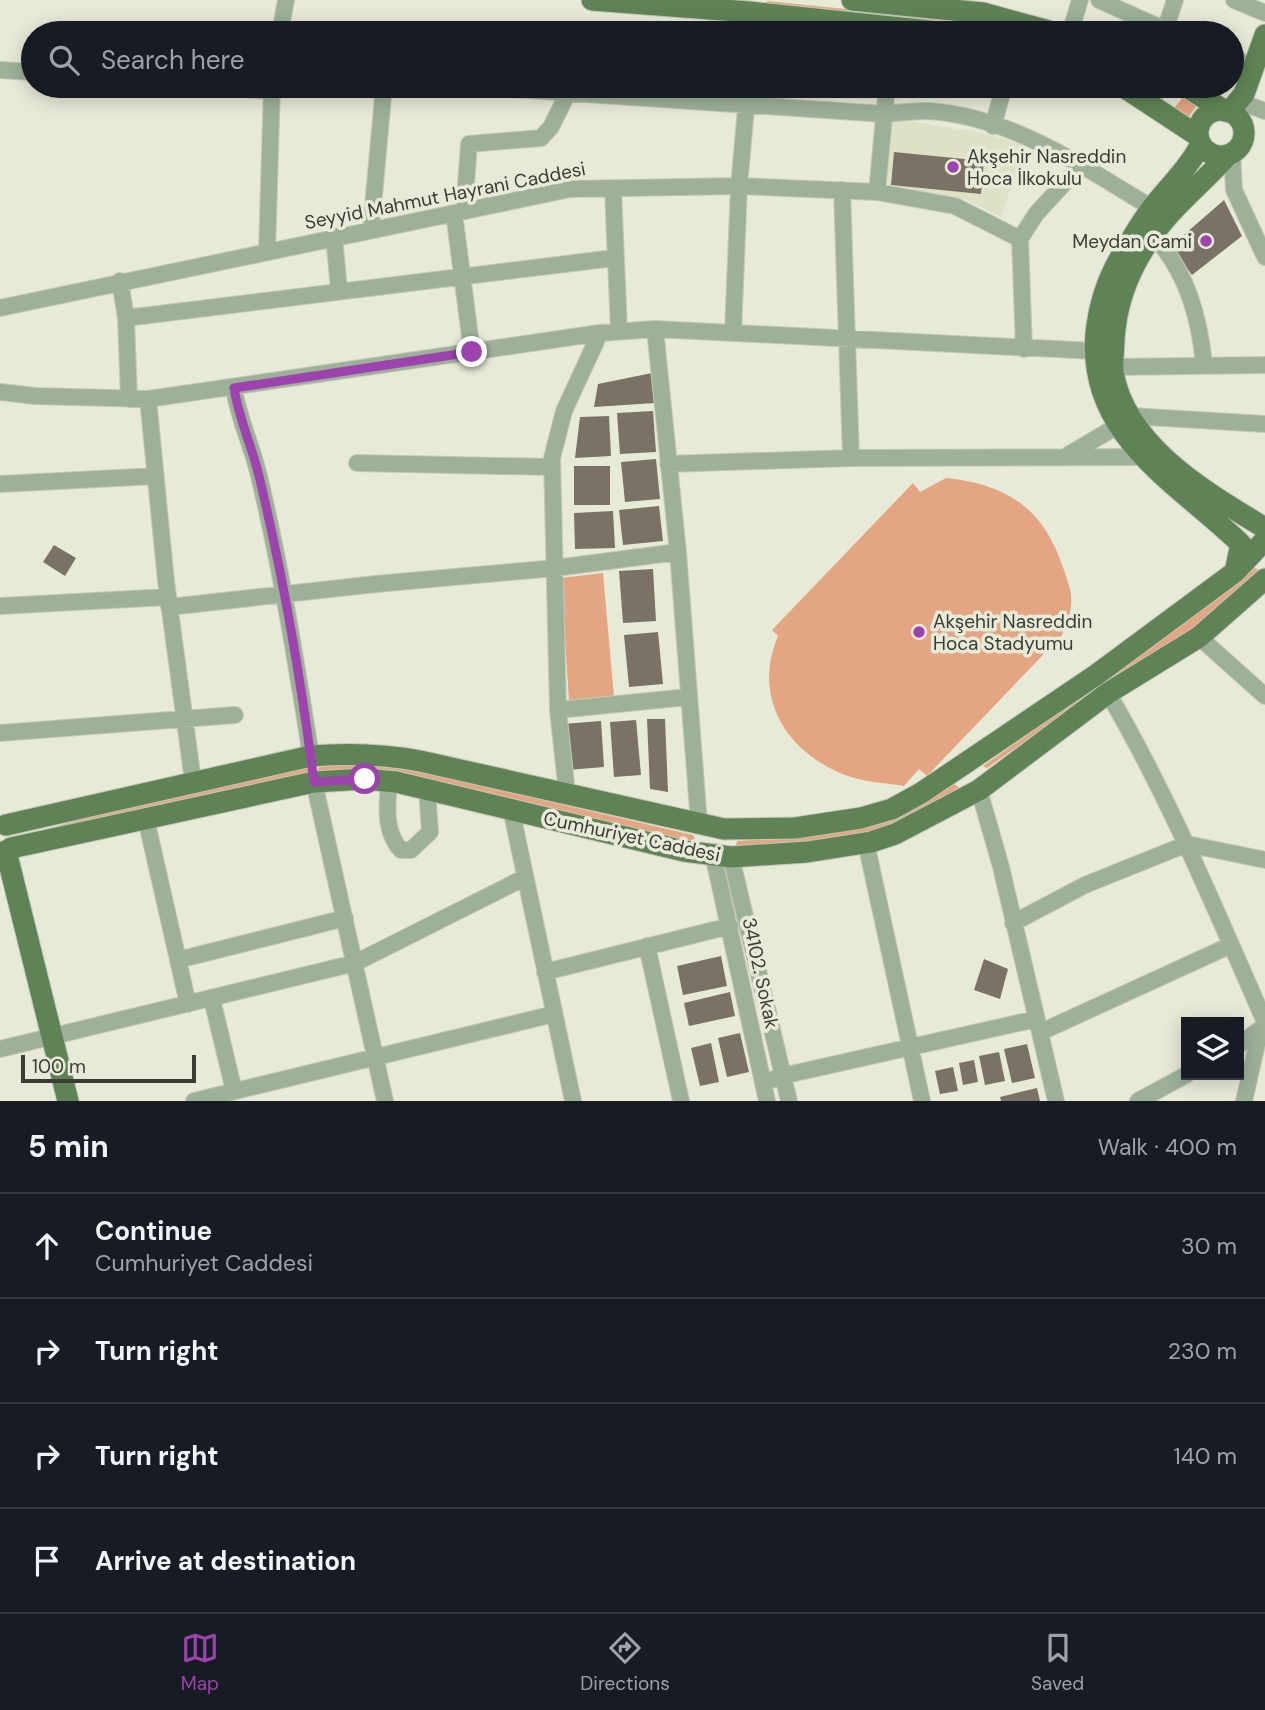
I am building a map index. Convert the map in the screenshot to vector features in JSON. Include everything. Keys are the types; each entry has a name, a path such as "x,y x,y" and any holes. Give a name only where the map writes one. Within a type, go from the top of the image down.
{"main road":[{"path":"592,0 750,12 822,21"},
{"path":"852,0 985,7 1023,21"},
{"path":"1244,94 1260,68 1265,36"},
{"path":"1142,98 1200,140 1213,154 1230,154"},
{"path":"1161,110 1174,98"},
{"path":"1210,98 1242,113"},
{"path":"1242,113 1216,111 1205,117 1200,140 1179,178 1152,208 1114,270 1102,303 1095,351 1099,381 1125,420 1143,457 1250,553"},
{"path":"1242,113 1243,140 1153,235 1132,271 1121,299 1113,367 1125,420 1199,488 1265,528"},
{"name":"Cumhuriyet Caddesi","path":"3,824 311,756 357,753 394,756 707,826 785,828 861,818 892,809 962,768 1096,675 1250,553"},
{"name":"Cumhuriyet Caddesi","path":"6,851 314,782 365,779 427,789 684,851 722,856 807,852 866,843 895,834 979,790 1108,693 1199,637 1265,579"},
{"path":"1096,675 1108,693"},
{"path":"311,756 314,782"},
{"path":"962,768 979,790"},
{"name":"Cumhuriyet Caddesi","path":"3,824 14,833 6,851"},
{"path":"707,826 722,856"},
{"path":"6,851 68,1101"}],"street":[{"path":"282,21 286,0"},
{"path":"1074,21 1080,0"},
{"path":"1099,0 1144,21"},
{"path":"1170,21 1175,0"},
{"path":"1234,0 1265,13"},
{"path":"750,12 750,21"},
{"path":"0,69 21,71"},
{"path":"267,251 272,98"},
{"path":"371,228 383,98"},
{"path":"472,352 459,212 469,145 541,138 551,127 566,98"},
{"path":"643,98 884,114 928,111 1027,136 1152,208"},
{"path":"733,333 739,186 747,98"},
{"path":"877,192 886,98"},
{"path":"993,126 1001,98"},
{"path":"1230,154 1234,190 1265,257"},
{"path":"1024,349 1020,240 1036,215 1080,166"},
{"name":"Seyyid Mahmut Hayrani Caddesi","path":"0,308 371,228 570,189 739,186 877,192 955,206 1020,240"},
{"path":"613,189 619,331"},
{"path":"842,190 851,458"},
{"path":"1248,220 1265,213"},
{"path":"1153,235 1173,263 1196,308 1204,364"},
{"path":"334,236 340,290"},
{"path":"125,318 614,258"},
{"path":"120,281 125,318 129,399"},
{"path":"655,329 678,552 688,697 707,826"},
{"path":"0,392 35,396 148,399 600,333 655,329 1095,351"},
{"path":"567,793 558,710 552,467 564,411 600,333"},
{"path":"1113,367 1265,365"},
{"path":"234,388 240,423 258,472 285,596 311,756"},
{"path":"148,399 169,602 193,781"},
{"path":"1068,455 1125,420 1265,424"},
{"path":"668,464 851,458 1068,455 1143,457"},
{"path":"357,463 552,467"},
{"path":"0,484 156,476"},
{"path":"0,606 285,596 376,584 555,568 678,552"},
{"path":"1199,637 1265,696"},
{"path":"1108,693 1146,758 1187,844 1263,1026 1244,1101"},
{"path":"558,710 688,697"},
{"path":"0,733 235,715"},
{"path":"314,782 385,1101"},
{"path":"389,782 386,808 390,831 392,841 401,850 411,849 430,832 427,789"},
{"path":"979,790 1001,867 1056,1101"},
{"path":"511,809 573,1101"},
{"path":"146,819 188,1004"},
{"path":"866,843 922,1101"},
{"path":"1013,923 1085,885 1187,844 1265,860"},
{"name":"34102. Sokak","path":"722,856 716,876 730,926 767,1101"},
{"name":"34102. Sokak","path":"722,856 789,1101"},
{"path":"0,1049 355,963 524,878"},
{"path":"178,960 345,918"},
{"path":"545,972 730,926"},
{"path":"762,1083 782,1076 911,1048 1038,1026 1231,944"},
{"path":"647,946 681,1101"},
{"path":"212,999 234,1091"},
{"path":"202,1100 554,1014"},
{"path":"1244,1041 1263,1026"},
{"path":"1138,1101 1181,1078"}],"shaded area":[{"path":"767,1 964,21 882,21 765,9"},
{"path":"1188,98 1197,105 1188,118 1172,110 1181,100"},
{"name":"Akşehir Nasreddin Hoca İlkokulu","path":"888,118 978,132 1025,145 1001,217 966,200 888,189"},
{"name":"Akşehir Nasreddin Hoca Stadyumu","path":"946,478 1003,492 1031,512 1043,526 1061,562 1070,591 1071,606 1062,635 927,776 919,769 904,786 845,775 806,752 791,737 780,720 772,701 769,680 771,659 778,636 772,630 913,483 920,492"},
{"path":"1253,567 1262,572 1212,615 1114,681 1109,677"},
{"path":"603,573 614,697 569,701 561,578"},
{"path":"1096,687 1097,691 987,768 983,766"},
{"path":"376,764 413,770 693,835 696,840 693,843 317,771 319,767"},
{"path":"308,767 308,772 27,835 126,806"},
{"path":"954,784 960,788 910,819 852,838 738,848 736,844 738,841 870,827 903,814"}],"building":[{"path":"894,152 984,161 981,194 891,185"},
{"name":"Meydan Cami","path":"1224,200 1242,236 1192,275 1170,247"},
{"path":"652,373 655,403 594,407 598,384"},
{"path":"653,411 656,452 620,454 617,413"},
{"path":"609,416 611,456 575,458 580,417"},
{"path":"656,459 660,499 625,502 621,462"},
{"path":"574,466 610,466 610,505 574,505"},
{"path":"659,506 663,541 623,545 619,510"},
{"path":"613,511 615,548 575,549 574,513"},
{"path":"54,545 76,558 65,576 43,562"},
{"path":"653,569 656,621 623,623 619,571"},
{"path":"658,632 663,684 629,687 624,635"},
{"path":"647,719 665,719 668,792 650,789"},
{"path":"636,720 641,775 614,777 610,722"},
{"path":"601,721 604,767 567,770 563,724"},
{"path":"721,956 727,986 683,995 677,966"},
{"path":"984,959 1008,969 1000,999 974,990"},
{"path":"730,992 735,1016 689,1026 684,1003"},
{"path":"740,1033 749,1072 727,1077 718,1038"},
{"path":"711,1043 719,1082 700,1086 691,1048"},
{"path":"1027,1044 1035,1078 1012,1083 1004,1049"},
{"path":"999,1052 1005,1081 985,1085 979,1056"},
{"path":"974,1060 978,1082 963,1085 959,1063"},
{"path":"953,1067 958,1091 940,1094 935,1071"},
{"path":"1037,1088 1040,1101 1001,1101 1000,1097"}],"place":[{"name":"Akşehir Nasreddin Hoca İlkokulu","path":"953,167"},
{"name":"Meydan Cami","path":"1206,241"},
{"name":"Akşehir Nasreddin Hoca Stadyumu","path":"919,632"}],"route":[{"path":"365,779 314,782 285,596 258,472 240,423 234,388 472,352"}]}
